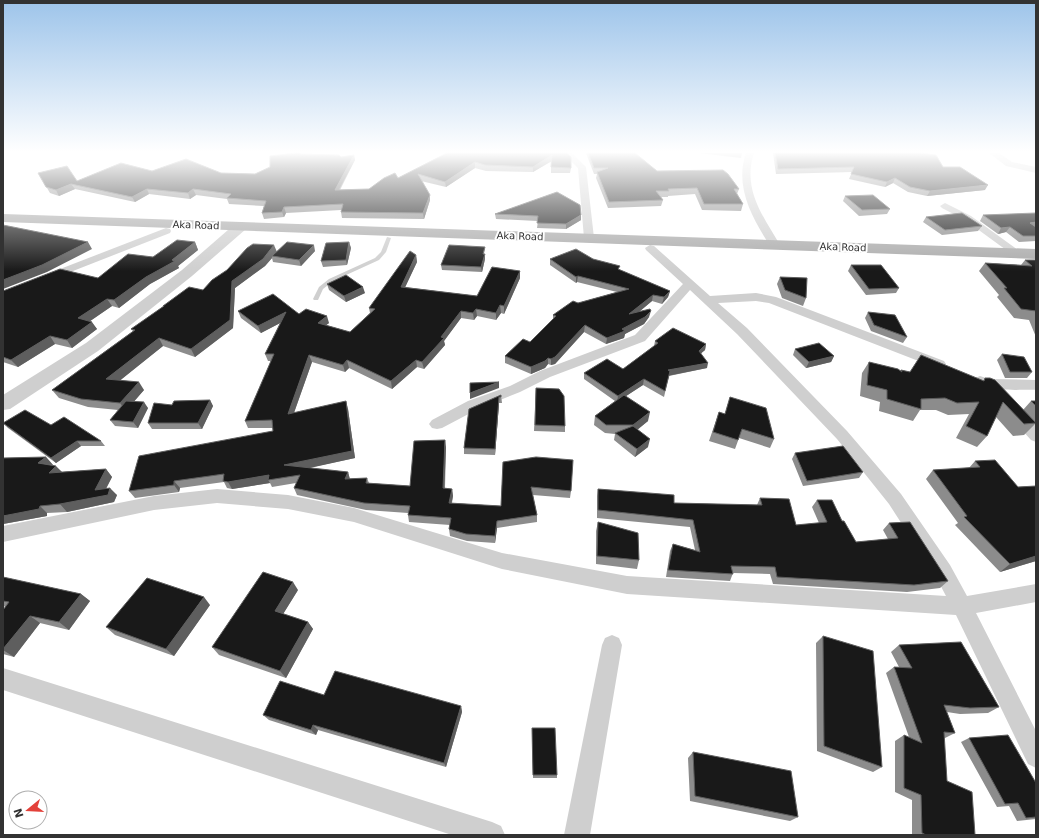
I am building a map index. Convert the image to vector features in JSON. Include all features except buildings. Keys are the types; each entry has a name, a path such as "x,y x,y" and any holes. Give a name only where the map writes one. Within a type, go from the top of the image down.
{"main road":[{"name":"Aka Road","path":"3,218 389,238 1036,261"},
{"name":"Aka Road","path":"3,225 166,231 237,230 589,238 1036,254"}],"street":[{"path":"584,192 589,238"},
{"path":"748,192 774,245"},
{"path":"945,206 968,218 1017,253"},
{"path":"3,404 92,348 187,273 237,230"},
{"path":"34,283 166,231"},
{"path":"650,248 742,331 842,435 895,499 943,571 962,606 1036,756"},
{"path":"437,424 473,406 515,389 545,374 640,338 689,284"},
{"path":"706,300 756,297 772,300 949,368"},
{"path":"969,376 988,384 1036,385"},
{"path":"988,384 1036,436"},
{"path":"3,534 154,503 217,496 288,502 354,516 502,561 627,586 962,606 1036,593"},
{"path":"577,835 612,645"},
{"path":"3,679 456,830 492,835"}],"lane":[{"path":"316,299 321,288 331,280 377,259 383,252 389,238"}]}
